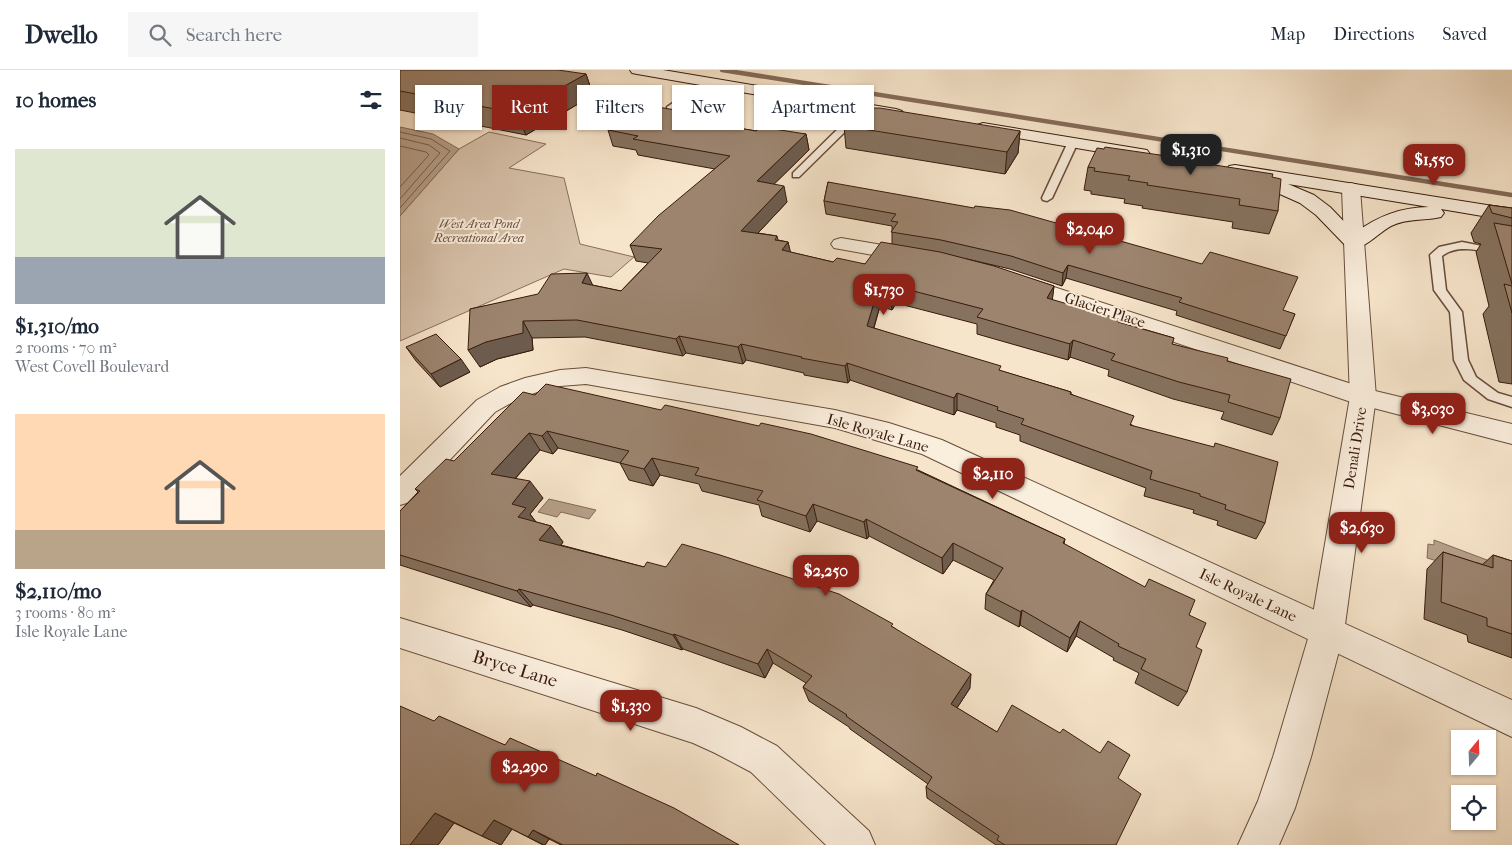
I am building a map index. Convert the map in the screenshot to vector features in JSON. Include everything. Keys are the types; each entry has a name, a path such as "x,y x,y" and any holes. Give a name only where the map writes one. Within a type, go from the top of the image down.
{"street":[{"path":"637,70 754,90"},
{"path":"874,110 911,116"},
{"path":"968,126 1159,157"},
{"path":"1215,168 1351,189 1511,215 1424,213 1400,215 1386,220 1354,243 1323,211 1307,199 1276,186 1215,168"},
{"name":"Denali Drive","path":"1258,845 1274,808 1292,757 1327,632 1363,397 1351,189"},
{"path":"841,244 932,260"},
{"name":"Glacier Place","path":"993,274 1140,321 1363,397 1512,434"},
{"name":"Isle Royale Lane","path":"400,494 486,406 509,393 534,384 560,378 586,376 836,419 889,433 932,448 1512,718"},
{"name":"Bryce Lane","path":"400,633 696,726 728,740 764,759 855,845"}],"lane":[{"path":"670,109 709,82"},
{"path":"796,175 842,130"},
{"path":"1047,198 1072,142"},
{"path":"1512,255 1465,246 1450,246 1441,249 1436,255 1440,290 1456,312 1461,360 1470,380 1493,396 1512,402"}],"green space":[{"name":"West Area Pond Recreational Area","path":"489,132 546,144 509,168 564,178 580,244 634,257 611,277 564,269 400,341 400,216 459,149"}],"water":[{"path":"400,127 433,134 459,149 400,216"},
{"path":"549,499 596,510 589,519 561,512 557,517 538,512"},
{"path":"1434,540 1487,560 1488,566 1476,562 1475,572 1427,558 1428,544 1434,545"}],"building":[{"path":"400,70 558,70 586,74 566,85 492,85 492,108 482,107 482,85 415,85 415,94 400,91"},
{"path":"662,108 672,109 672,130 780,130 806,134 757,181 784,186 741,231 777,236 775,240 788,242 782,250 833,262 837,258 865,264 881,242 940,252 994,266 1054,286 1047,298 1119,319 1118,322 1174,338 1172,344 1228,358 1227,361 1291,379 1280,418 1228,402 1230,395 1179,382 1111,360 1115,354 1073,340 1070,344 977,317 983,309 894,286 890,293 878,289 867,326 1001,366 999,370 1071,392 1070,394 1134,416 1130,425 1214,447 1215,443 1278,462 1265,523 1225,509 1226,505 1200,496 1200,494 1150,479 1152,471 1021,424 1024,419 997,410 998,407 957,393 954,398 847,363 845,366 741,344 738,347 679,336 676,339 577,320 523,321 523,333 486,342 468,350 470,309 538,294 551,274 587,273 582,283 621,291 662,249 630,245 658,216 730,156 633,139 638,136 608,130 662,130"},
{"path":"874,108 1020,131 1007,152 869,130 874,130"},
{"path":"1105,147 1208,162 1208,164 1273,174 1272,177 1281,179 1278,211 1239,205 1240,199 1147,185 1148,183 1128,180 1130,176 1094,171 1095,168 1088,167 1097,148 1104,149"},
{"path":"828,182 974,208 975,206 1010,210 1202,264 1210,252 1298,277 1283,310 1295,314 1286,336 1179,302 1182,298 1068,265 1063,273 1011,256 941,240 891,232 898,222 891,221 896,214 824,201"},
{"path":"1489,205 1512,208 1512,218 1492,213"},
{"path":"1494,223 1512,226 1512,284"},
{"path":"1504,284 1512,286 1512,313"},
{"path":"436,334 461,359 431,374 406,347"},
{"path":"546,384 661,410 665,405 759,426 761,423 811,434 918,467 916,470 1065,539 1063,543 1145,587 1149,579 1195,600 1189,615 1206,623 1196,647 1202,650 1187,692 1141,669 1146,659 1118,646 1119,644 1080,621 1070,638 1022,610 1021,612 986,594 1003,568 953,543 942,558 866,519 864,522 813,504 806,516 757,500 763,491 695,475 699,468 652,458 644,469 620,463 629,451 547,431 542,436 529,433 491,474 530,481 512,504 526,508 518,517 551,526 539,540 644,567 647,562 666,567 682,544 839,594 893,624 891,626 971,674 951,704 997,732 1012,705 1060,733 1063,729 1100,753 1108,741 1130,755 1118,778 1141,794 1116,845 1005,845 997,840 999,836 926,787 932,777 847,715 803,687 812,676 767,649 758,664 674,634 519,589 517,591 400,555 400,511 420,491 415,489 446,459 454,461 523,392 535,395"},
{"path":"1443,552 1493,568 1493,555 1512,561 1512,634 1487,626 1487,618 1441,602"},
{"path":"400,706 434,721 439,716 505,745 510,738 596,776 597,773 674,808 739,845 563,845 533,830 528,837 494,820 482,836 435,813 410,845 400,845"}],"waterway":[{"path":"722,70 1512,195"}]}
